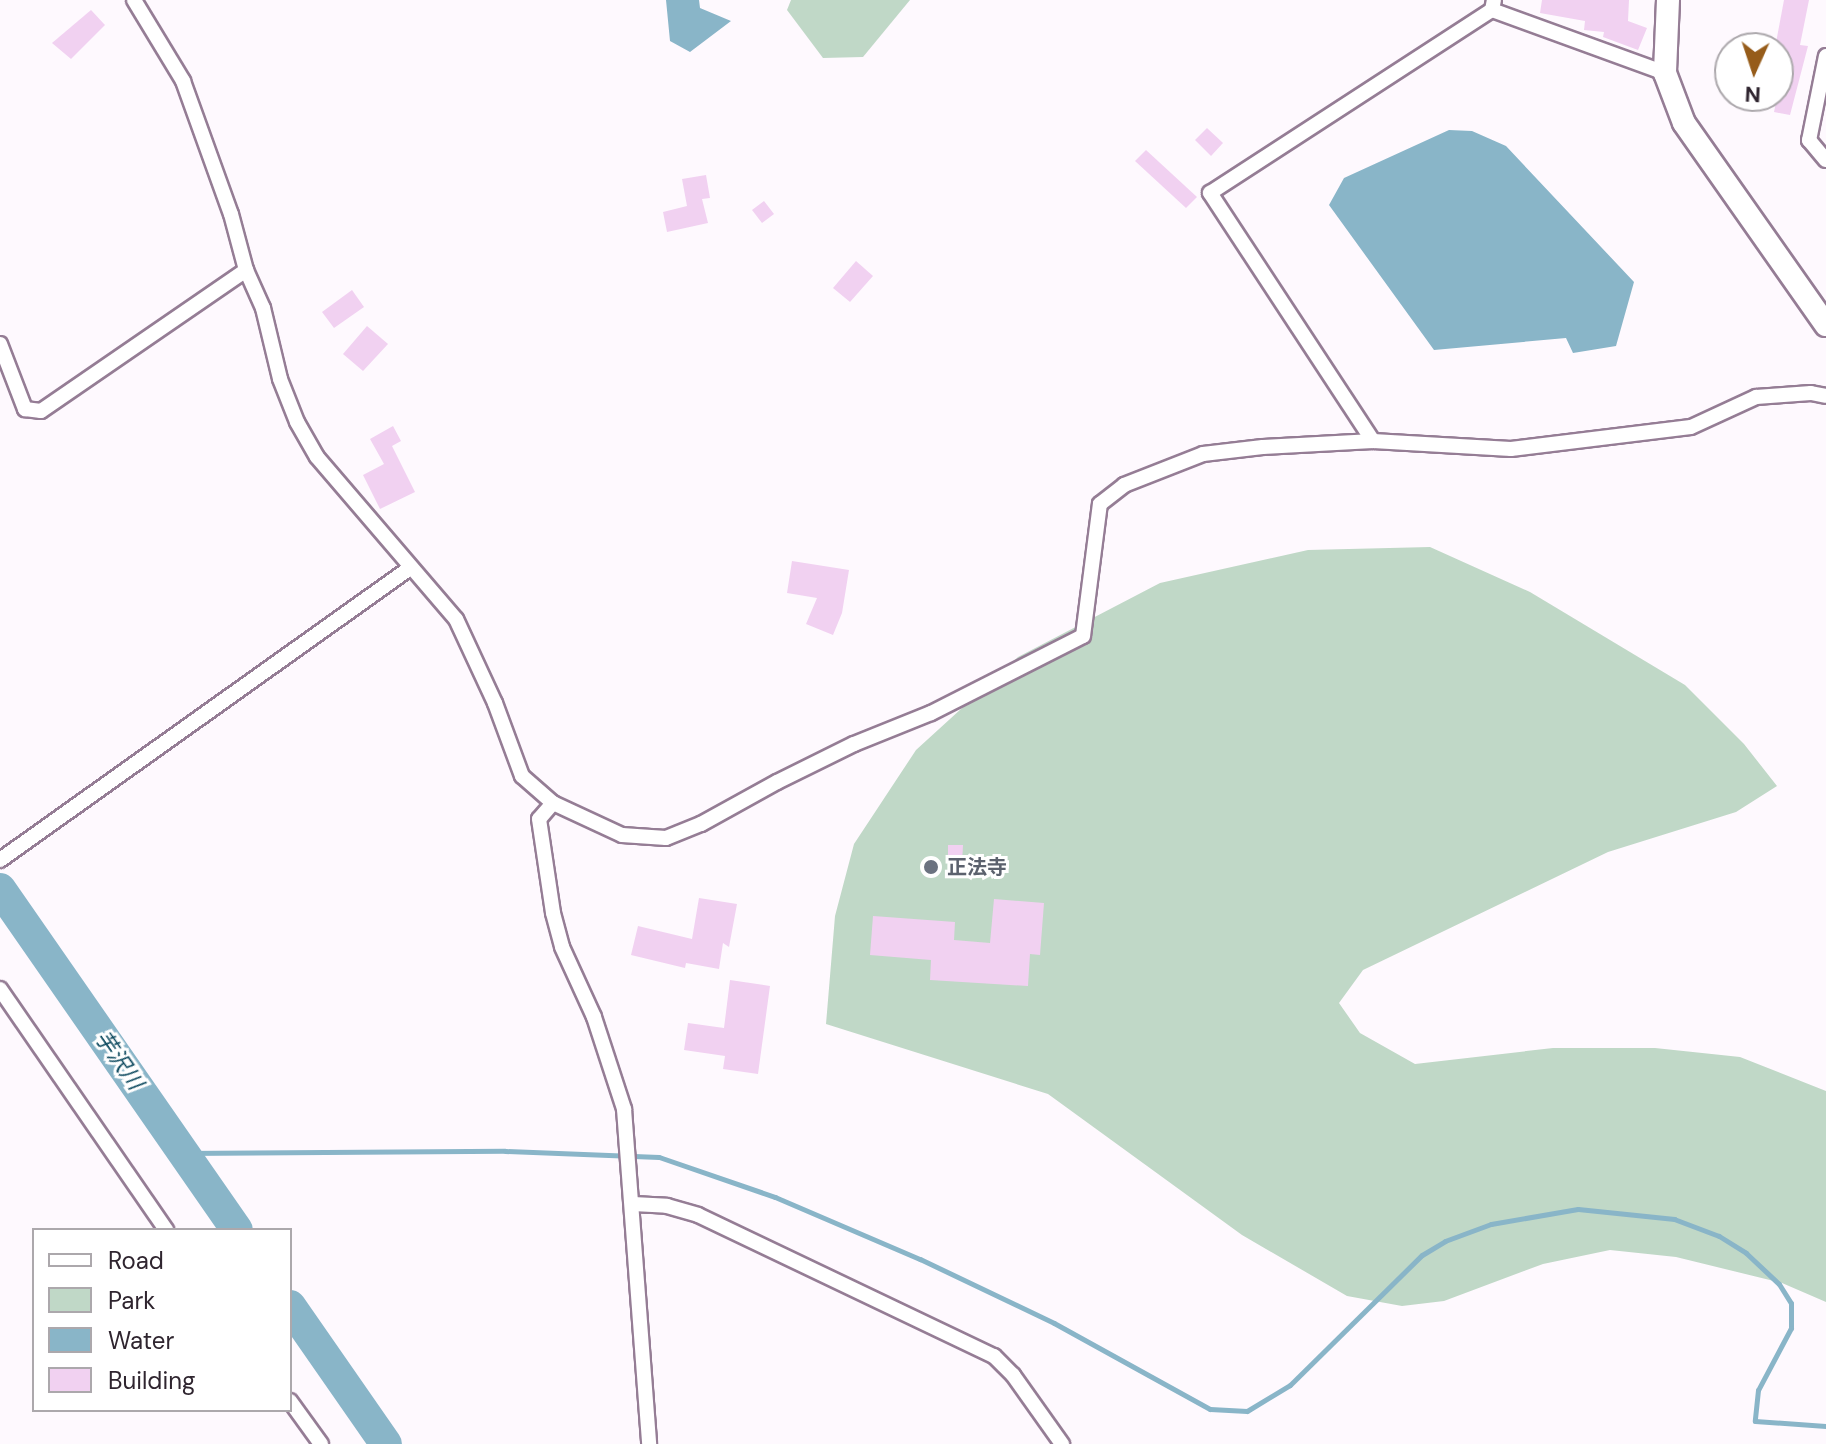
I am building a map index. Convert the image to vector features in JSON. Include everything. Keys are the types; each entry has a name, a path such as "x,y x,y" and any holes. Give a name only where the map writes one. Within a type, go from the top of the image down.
{"street":[{"path":"134,0 183,81 231,214 246,270 263,308 280,379 297,422 317,457 410,568 437,593 456,619 495,703 522,776 553,803 622,835 666,838 701,824 854,744 931,713 1083,636 1100,504 1124,485 1203,454 1373,441 1511,449 1691,427 1756,397 1811,393 1826,396"},
{"path":"1668,0 1665,73 1684,123 1826,325"},
{"path":"1373,441 1210,193 1493,5 1665,73"},
{"path":"1825,61 1809,140 1826,160"},
{"path":"0,344 25,409 41,411 246,270"},
{"path":"2,855 410,568"},
{"path":"553,803 539,819 553,913 562,947 594,1017 619,1096 629,1153 649,1444"},
{"path":"0,989 165,1228"},
{"path":"633,1202 667,1206 698,1215 994,1356 1013,1375 1062,1444"},
{"path":"292,1404 321,1444"}],"green space":[{"path":"791,0 910,0 863,57 823,58 787,10"},
{"path":"1430,547 1530,592 1685,685 1744,744 1777,786 1736,812 1608,852 1363,970 1339,1003 1360,1033 1415,1064 1553,1048 1655,1048 1740,1057 1826,1091 1826,1302 1782,1283 1676,1257 1610,1250 1543,1264 1444,1301 1402,1306 1347,1296 1242,1235 1048,1094 826,1024 835,916 854,844 916,750 1018,657 1160,583 1308,550"}],"water":[{"path":"666,0 699,0 700,8 731,21 690,52 670,41"},
{"path":"1449,130 1472,131 1506,146 1634,282 1616,346 1573,353 1566,338 1434,350 1329,205 1344,178"}],"building":[{"path":"1542,0 1629,0 1628,21 1647,28 1638,50 1603,37 1604,32 1584,30 1585,21 1540,13"},
{"path":"1784,0 1809,0 1800,45 1808,46 1794,100 1794,32 1778,32"},
{"path":"91,10 105,25 71,59 52,43"},
{"path":"1207,128 1223,143 1211,156 1195,140"},
{"path":"1146,150 1197,197 1186,208 1135,161"},
{"path":"706,175 710,198 702,199 708,223 667,232 663,212 687,206 682,179"},
{"path":"764,201 774,214 762,223 752,210"},
{"path":"856,261 873,276 850,302 833,288"},
{"path":"352,290 364,307 334,328 322,312"},
{"path":"367,326 388,344 363,371 343,354"},
{"path":"393,426 401,441 392,446 415,492 380,509 363,475 384,464 370,439"},
{"path":"792,561 849,570 842,613 833,635 806,624 817,598 787,593"},
{"path":"948,845 963,845 962,863 948,863"},
{"path":"699,898 737,904 729,947 723,943 719,969 686,963 685,968 631,955 638,926 692,939"},
{"path":"994,899 1044,903 1040,955 1030,954 1028,986 930,980 931,960 870,955 873,916 955,922 954,940 990,943"},
{"path":"730,980 770,986 758,1074 723,1069 725,1056 684,1050 688,1023 724,1028"}],"waterway":[{"name":"芋沢川","path":"0,889 236,1228"},
{"path":"183,1153 505,1151 659,1157 775,1197 920,1259 1054,1323 1210,1409 1247,1411 1290,1385 1422,1255 1445,1241 1491,1224 1578,1209 1674,1219 1719,1236 1746,1253 1779,1284 1791,1303 1791,1328 1758,1390 1755,1421 1826,1426"},
{"name":"芋沢川","path":"292,1309 386,1444"}],"place":[{"name":"正法寺","path":"931,867"}]}
